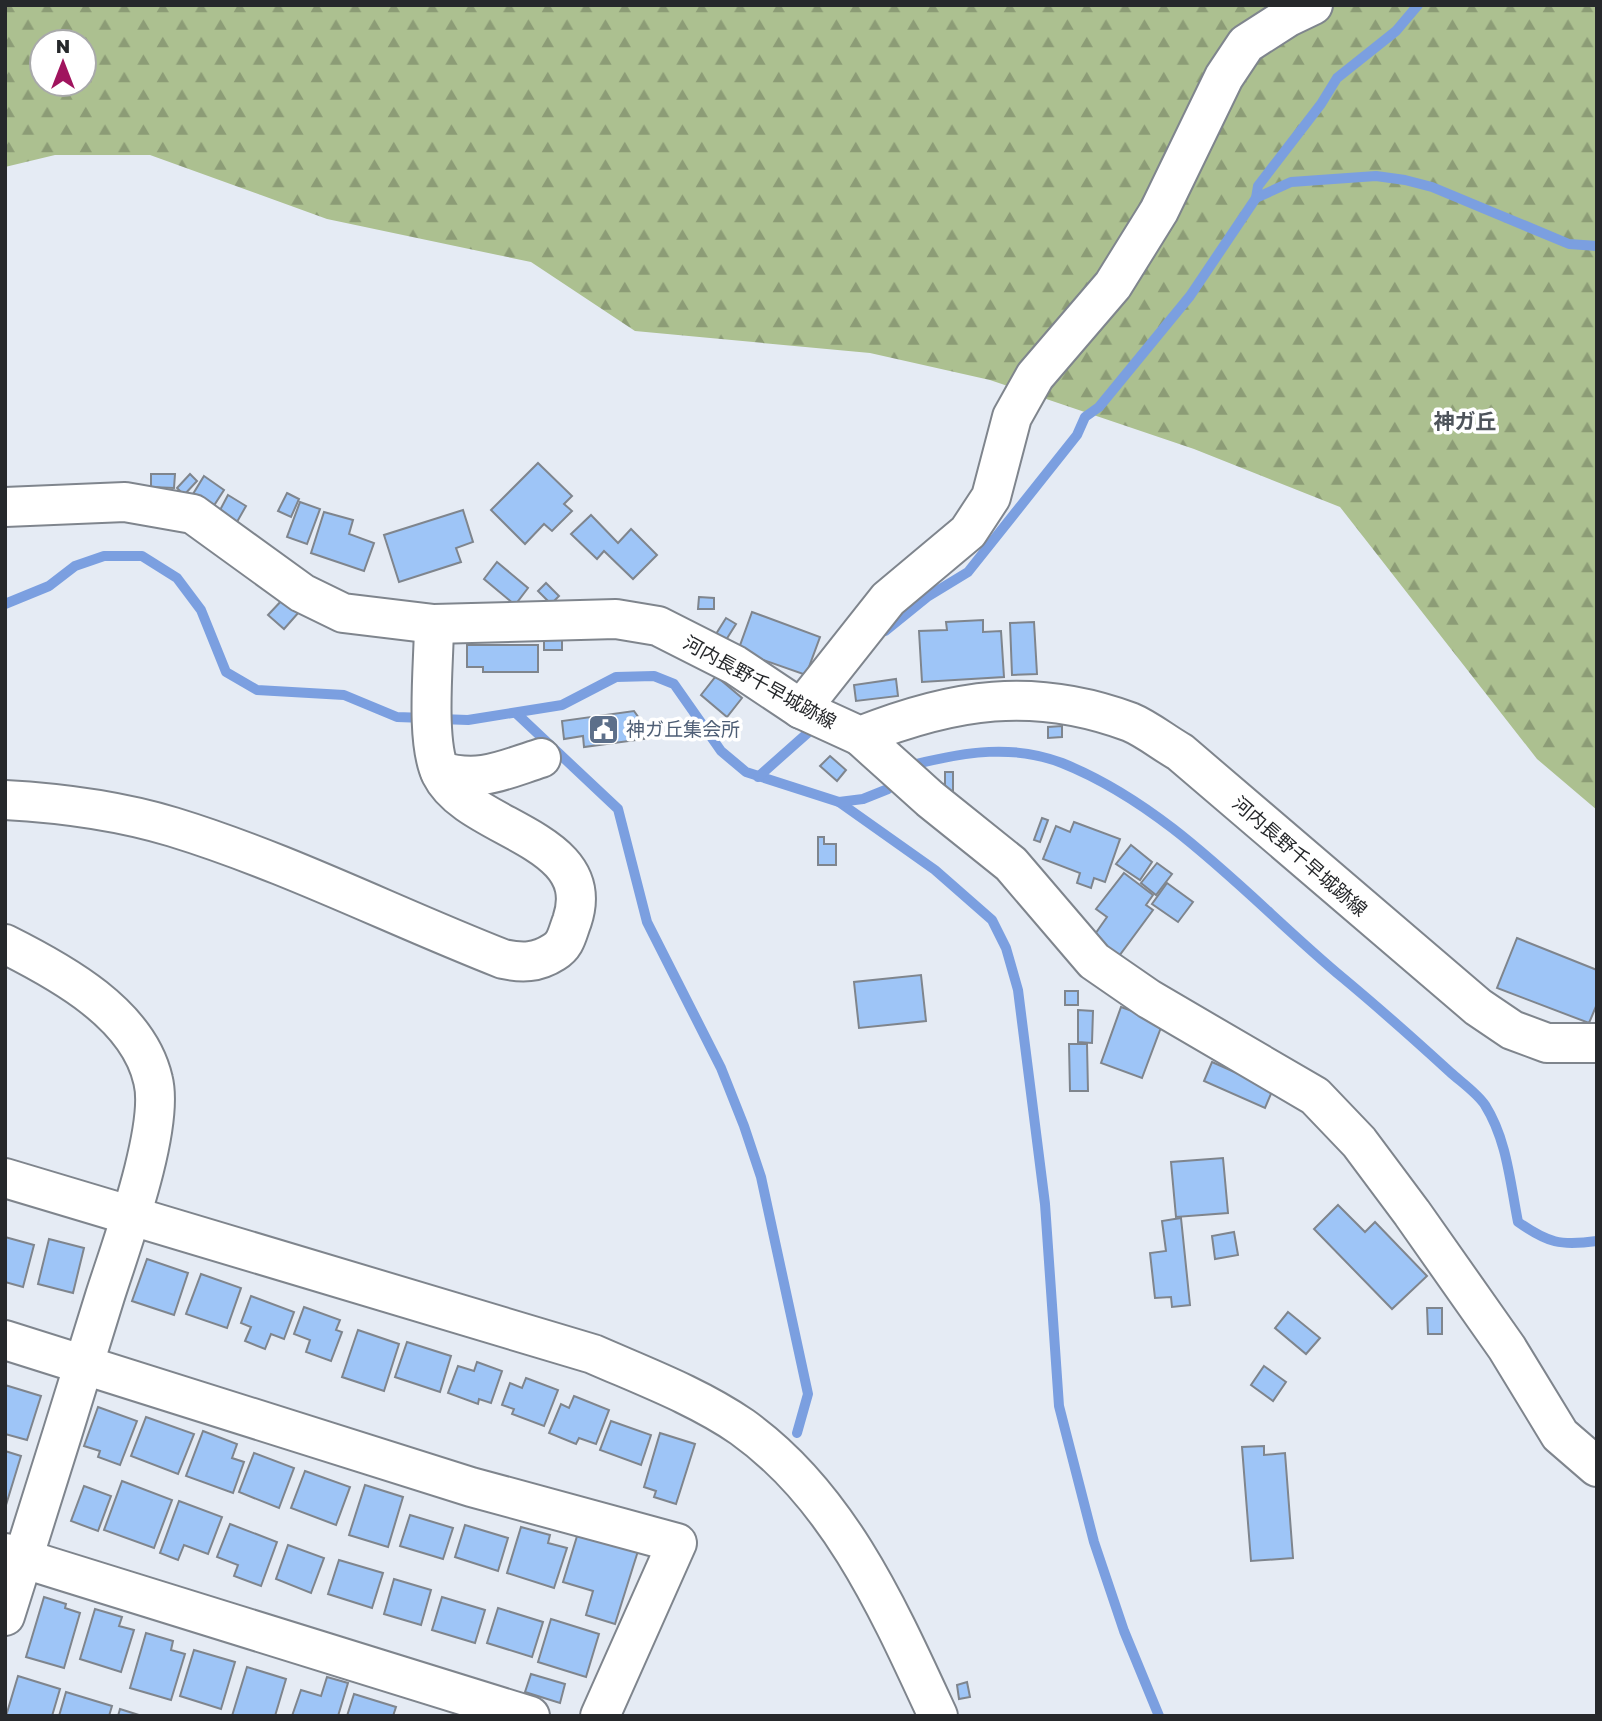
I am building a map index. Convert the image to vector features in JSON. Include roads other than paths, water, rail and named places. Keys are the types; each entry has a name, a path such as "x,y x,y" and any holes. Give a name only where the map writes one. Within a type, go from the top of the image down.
{"street":[{"path":"801,709 888,599 968,532 991,497 1012,416 1035,376 1113,285 1159,211 1224,76 1246,44 1288,17 1313,5"},
{"name":"河内長野千早城跡線","path":"5,507 125,502 193,514 302,593 343,613 434,636 616,619 658,626 734,665 801,709 860,736 914,715 982,701 1068,704 1132,723 1180,752 1478,1007 1512,1030 1547,1043 1597,1043"},
{"path":"5,800 51,803 171,826 326,883 503,959 532,962 548,956 563,947 577,906 572,878 548,848 452,792 437,755 434,636"},
{"path":"860,736 930,799 1011,864 1094,961 1182,1018 1315,1096 1359,1142 1412,1213 1507,1348 1560,1435 1597,1467"},
{"path":"437,755 464,778 483,776 541,758"},
{"path":"5,944 57,970 129,1027 154,1080 153,1128 131,1215 84,1364 14,1556 5,1616"},
{"path":"5,1178 593,1354 682,1394 739,1426 783,1461 820,1502 852,1548 890,1615 938,1716"},
{"path":"5,1340 471,1487 677,1543 600,1716"},
{"path":"14,1556 530,1716"}],"waterway":[{"path":"1256,198 1258,186 1321,104 1337,78 1396,31 1418,5"},
{"path":"885,631 927,597 968,572 1077,435 1085,417 1099,407 1190,296 1256,198 1291,182 1376,176 1405,180 1432,187 1569,244 1597,246"},
{"path":"5,604 49,586 75,566 104,556 142,556 177,578 201,610 226,672 257,690 344,695 397,717 425,718"},
{"path":"440,719 468,720 562,705 616,677 654,676 674,684 721,751 746,772 839,802 935,870 992,920 1006,948 1018,990 1045,1204 1059,1406 1094,1542 1124,1631 1159,1716"},
{"path":"517,714 618,809 647,922 721,1068 744,1126 761,1177 808,1394 797,1433"},
{"path":"758,777 811,730"},
{"path":"916,764 971,753 1025,753 1062,763 1102,782 1140,805 1210,859 1478,1096 1492,1118 1503,1147 1518,1222 1546,1239 1564,1243 1597,1241"},
{"path":"839,802 863,799 888,789"}],"place":[{"name":"神ガ丘集会所","path":"603,729"}],"district":[{"name":"神ガ丘","path":"1465,422"}]}
